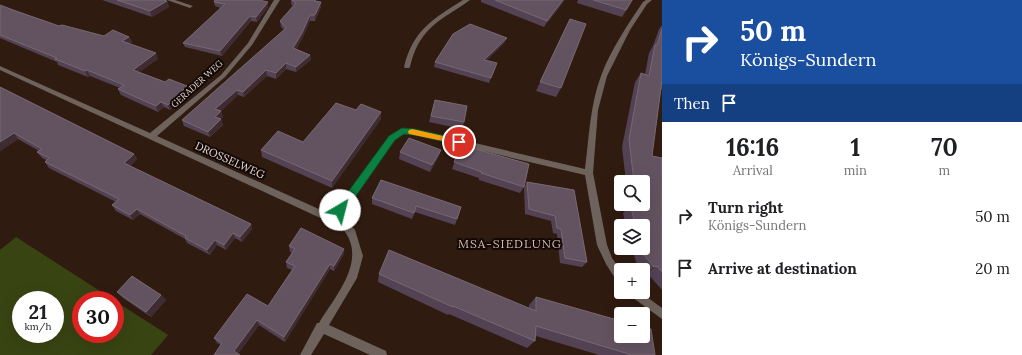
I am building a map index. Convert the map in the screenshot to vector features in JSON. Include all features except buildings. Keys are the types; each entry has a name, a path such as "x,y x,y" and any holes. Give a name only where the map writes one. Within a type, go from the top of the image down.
{"street":[{"path":"170,0 190,6"},
{"name":"GERADER WEG","path":"151,137 222,76 250,44 277,0"},
{"path":"407,67 413,45 420,34 436,19 467,0"},
{"path":"614,269 602,245 589,173 595,110 604,76 627,30 645,3 649,0"},
{"name":"DROSSELWEG","path":"0,68 345,225 352,233 358,256 354,275 305,355"},
{"path":"334,219 392,138 402,131 415,132 589,173"},
{"path":"642,299 662,314"},
{"path":"321,327 354,344 382,355"}],"green space":[{"path":"16,237 100,291 72,291 72,343 124,343 124,307 168,335 151,355 0,355 0,250"}],"slow traffic":[{"path":"412,132 443,139"}],"district":[{"name":"MSA-SIEDLUNG","path":"510,244"}],"route":[{"path":"340,210 392,138 402,131 415,132 459,142"}]}
